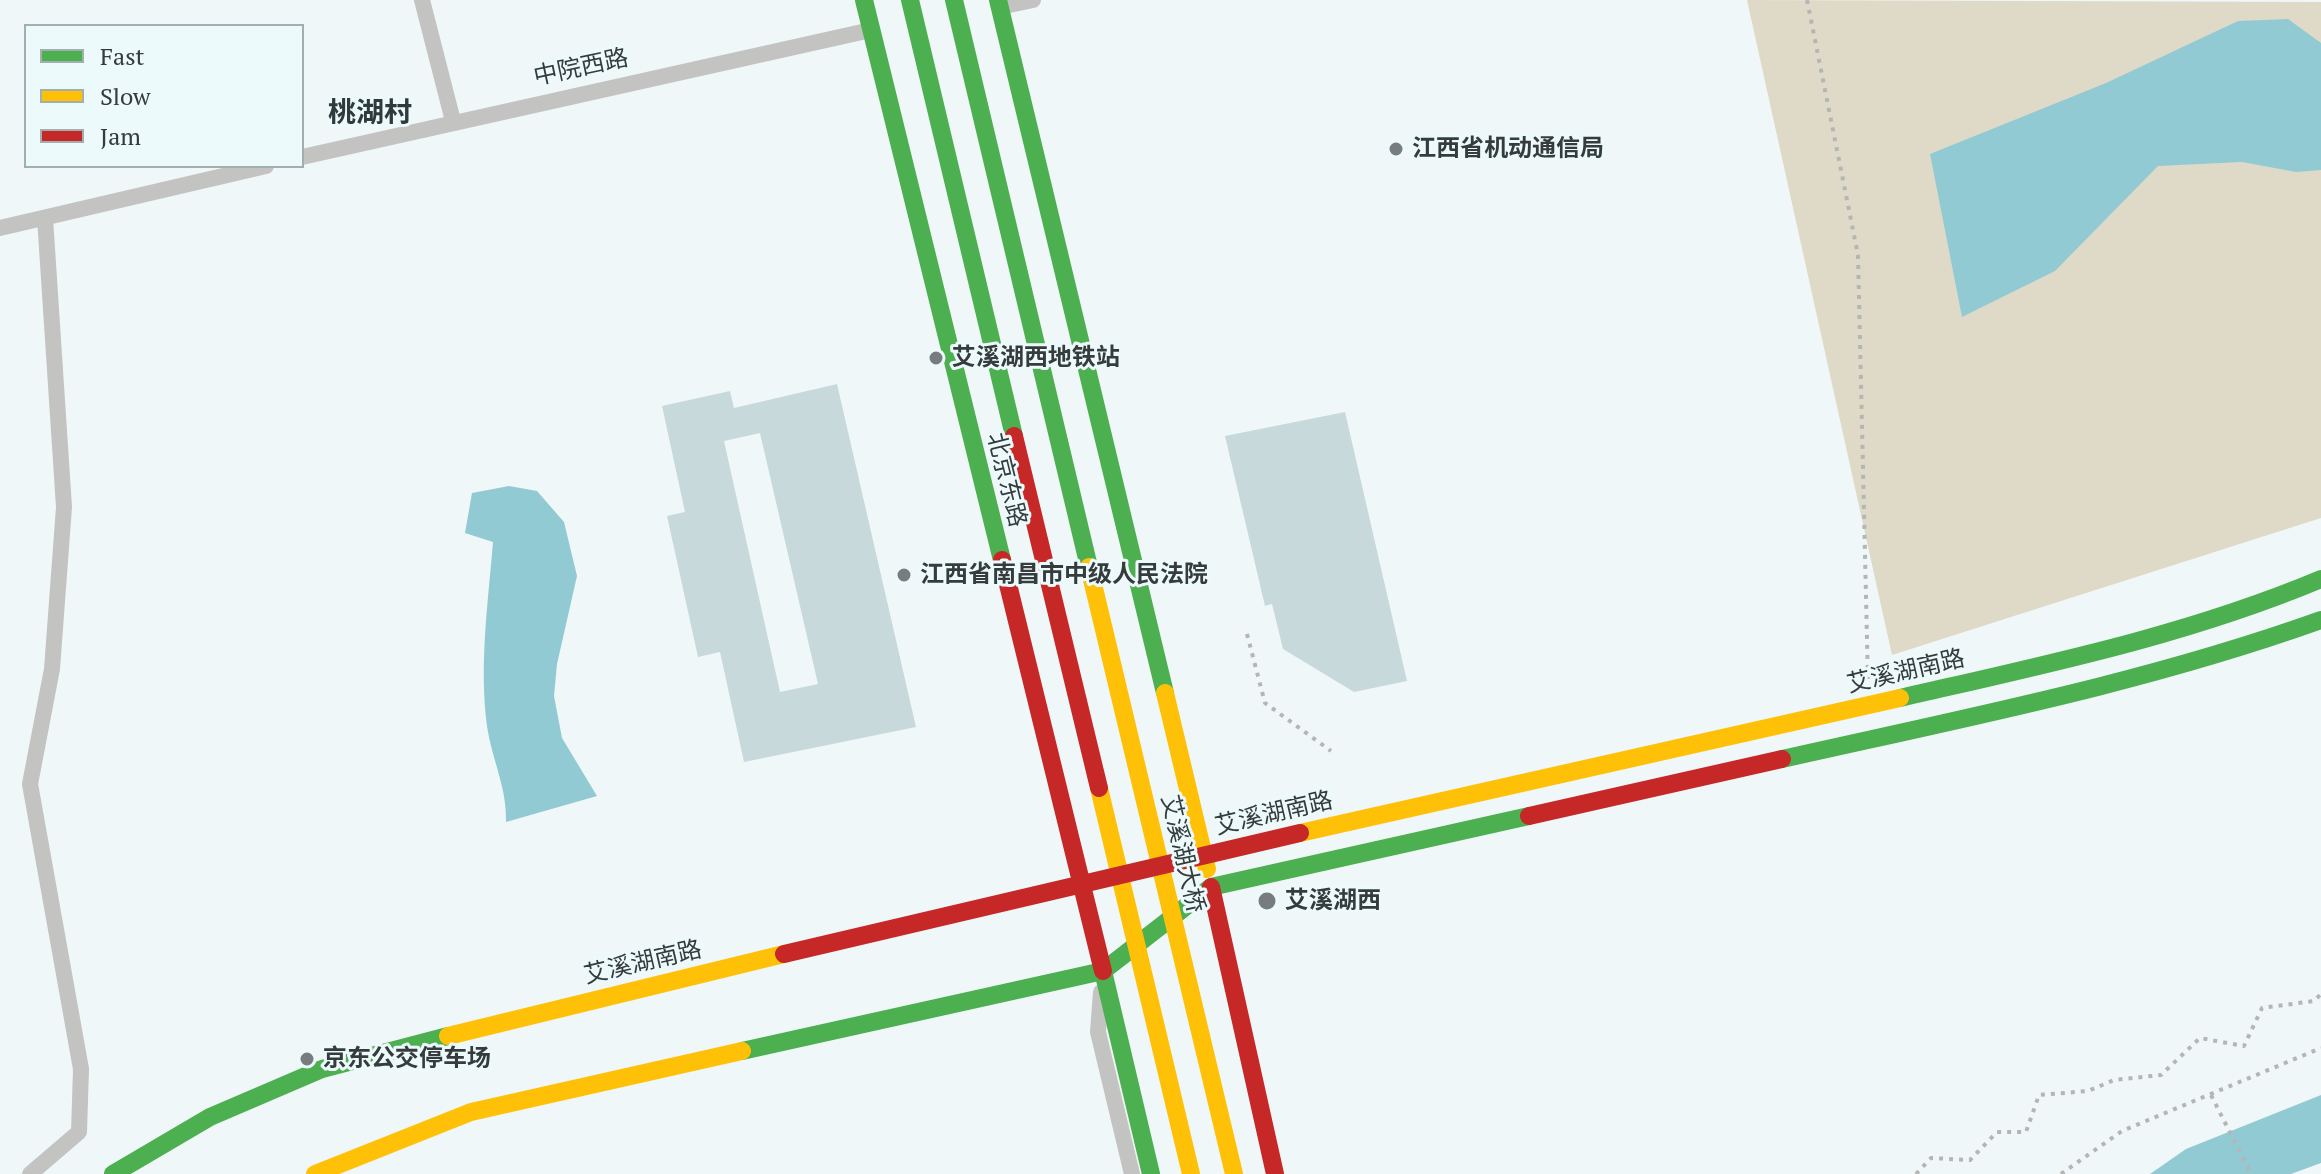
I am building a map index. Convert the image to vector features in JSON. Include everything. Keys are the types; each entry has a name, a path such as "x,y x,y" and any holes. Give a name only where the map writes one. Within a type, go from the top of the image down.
{"main road":[{"name":"北京东路","path":"864,0 1151,1174"},
{"name":"北京东路","path":"910,0 1191,1174"},
{"name":"艾溪湖大桥","path":"954,0 1234,1174"},
{"path":"999,4 1211,887 1275,1174"},
{"name":"艾溪湖南路","path":"113,1174 210,1117 322,1069 548,1010 1081,883 2129,646 2255,607 2321,579"},
{"path":"315,1174 471,1112 1103,971 1211,887 2142,678 2220,656 2321,620"}],"street":[{"path":"422,0 453,121"},
{"path":"999,4 1033,0"},
{"name":"中院西路","path":"304,157 871,30"},
{"path":"0,228 258,168"},
{"path":"30,1174 79,1132 81,1069 30,784 52,669 64,507 45,218"},
{"path":"1211,887 1286,1174"},
{"path":"1103,971 1098,1032 1132,1174"}],"path":[{"path":"1807,0 1858,255 1869,705"},
{"path":"1247,634 1265,703 1331,751"},
{"path":"1916,1174 1931,1158 1970,1160 1997,1132 2026,1132 2039,1095 2088,1091 2114,1080 2161,1075 2200,1038 2244,1046 2262,1008 2314,1001 2321,994"},
{"path":"2061,1174 2122,1131 2321,1048"},
{"path":"2211,1095 2251,1174"}],"shaded area":[{"path":"1747,0 2321,2 2321,518 1892,655"}],"water":[{"path":"2288,19 2321,43 2321,170 2296,172 2242,162 2158,166 2055,271 1962,317 1930,154 2106,83 2238,21"},
{"path":"509,486 537,491 564,522 577,576 557,664 554,696 562,738 597,796 506,822 485,703 485,634 493,542 465,533 472,493"},
{"path":"2321,1095 2321,1163 2291,1174 2150,1174 2186,1149"}],"building":[{"path":"837,384 916,727 744,762 720,652 698,657 667,516 685,512 662,406 730,391 734,408","holes":["760,433 818,684 780,692 724,441"]},
{"path":"1345,412 1407,681 1354,692 1283,649 1272,604 1265,606 1225,436"}],"traffic: fast":[{"path":"864,0 1002,560"},
{"path":"910,0 1014,436"},
{"path":"954,0 1089,567"},
{"path":"998,0 1165,693"},
{"path":"1900,698 2166,633 2321,579"},
{"path":"1782,759 2121,681 2321,620"},
{"path":"742,1051 1103,971 1211,887 1529,816"},
{"path":"1103,971 1151,1174"},
{"path":"113,1174 210,1117 322,1069 448,1036"}],"traffic: slow":[{"path":"1089,567 1234,1174"},
{"path":"1165,693 1207,869"},
{"path":"1300,833 1900,698"},
{"path":"1099,788 1191,1174"},
{"path":"448,1036 784,954"},
{"path":"315,1174 471,1112 742,1051"}],"traffic: jam":[{"path":"1014,436 1099,788"},
{"path":"1002,560 1103,971"},
{"path":"1529,816 1782,759"},
{"path":"784,954 1300,833"},
{"path":"1211,887 1275,1174"}],"place":[{"name":"江西省机动通信局","path":"1396,149"},
{"name":"艾溪湖西地铁站","path":"936,358"},
{"name":"江西省南昌市中级人民法院","path":"904,575"},
{"name":"艾溪湖西","path":"1267,901"},
{"name":"京东公交停车场","path":"307,1059"}],"district":[{"name":"桃湖村","path":"370,114"}]}
